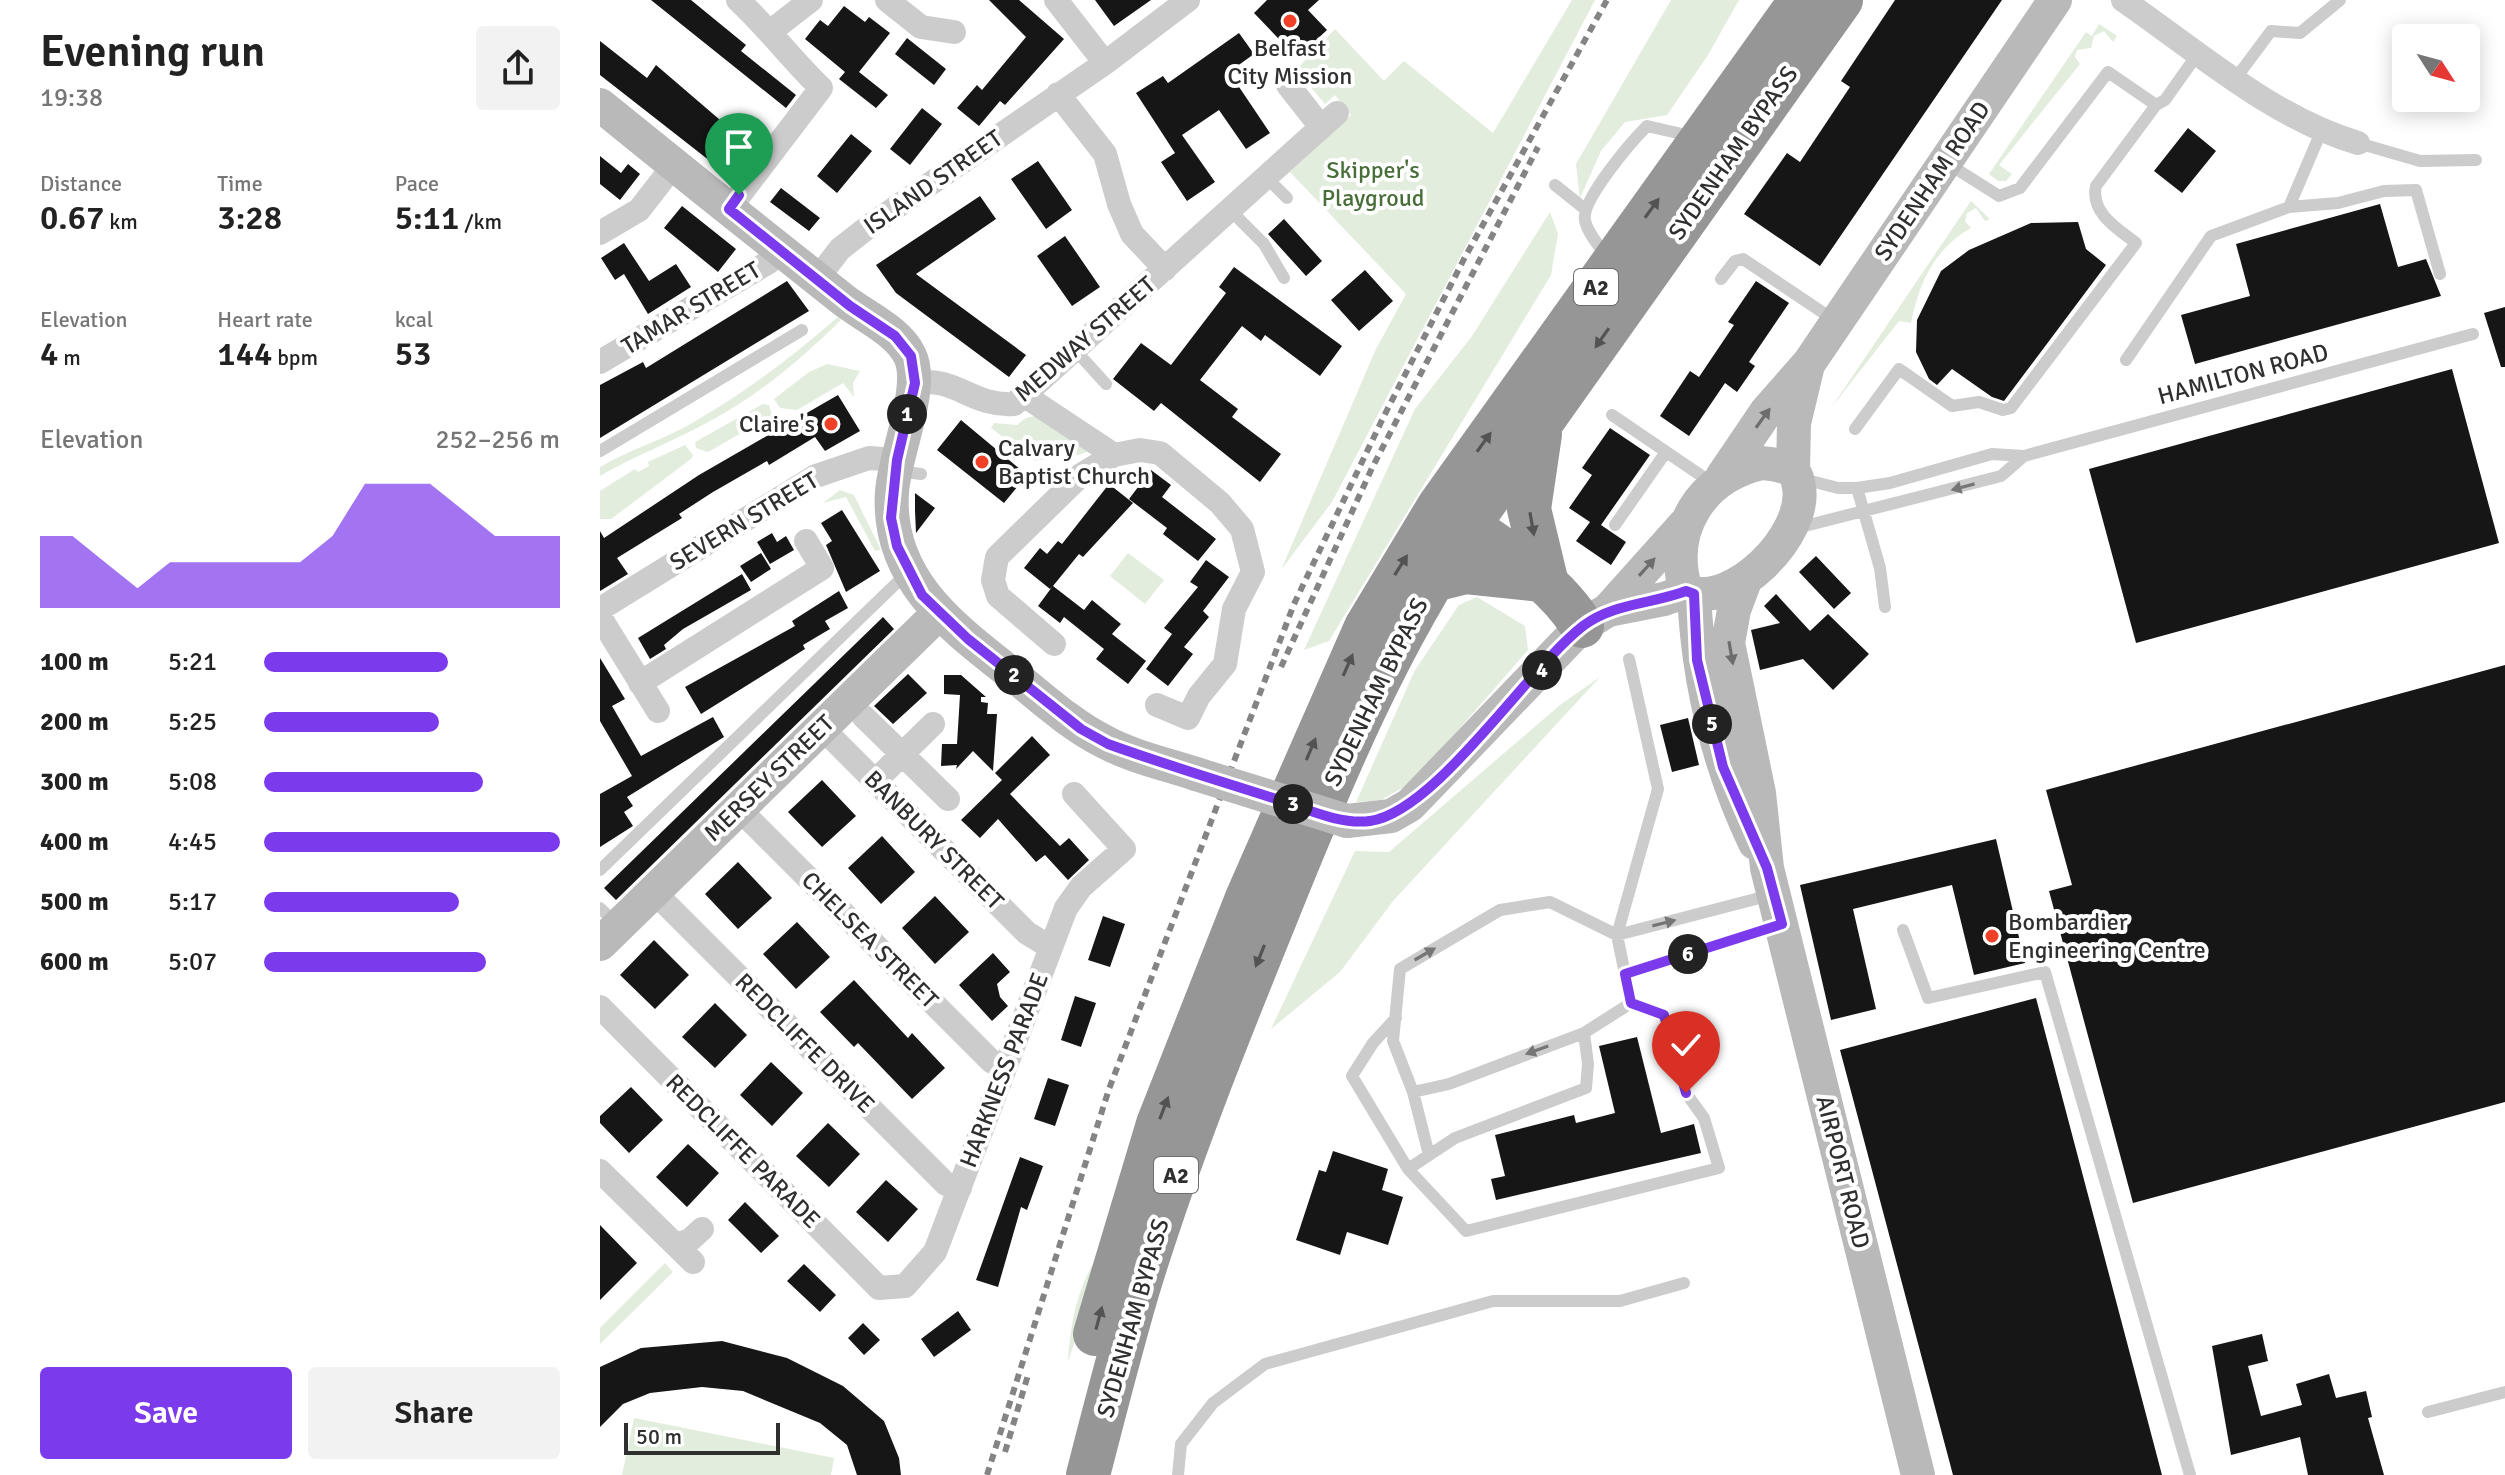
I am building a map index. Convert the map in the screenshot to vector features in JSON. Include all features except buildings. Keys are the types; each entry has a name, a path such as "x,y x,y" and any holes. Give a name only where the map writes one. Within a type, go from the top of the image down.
{"highway":[{"name":"A2","path":"1753,68 1773,0"},
{"name":"SYDENHAM BYPASS","path":"1088,1475 1138,1289 1183,1155 1344,753 1430,581 1453,516 1612,264 1801,0"},
{"name":"SYDENHAM BYPASS","path":"1057,1475 1110,1277 1158,1124 1213,982 1366,627 1453,516 1544,419 1841,0"},
{"path":"1544,419 1532,473 1529,509 1544,582"},
{"path":"1453,516 1567,601 1595,618"},
{"path":"1430,581 1466,572 1544,582"}],"street":[{"path":"729,209 821,88 792,60 771,31 738,0"},
{"path":"771,31 811,0"},
{"path":"887,0 921,27 954,32"},
{"path":"1056,0 1105,63"},
{"name":"ISLAND STREET","path":"817,279 840,249 861,232 1105,63 1188,0"},
{"name":"SYDENHAM ROAD","path":"1718,481 1766,412 1809,363 2055,0"},
{"path":"2123,0 2321,132 2358,143"},
{"name":"MEDWAY STREET","path":"915,383 933,380 949,383 978,401 994,406 1014,404 1025,396 1329,120 1288,85"},
{"name":"MEDWAY STREET","path":"1058,94 1105,154 1132,234 1165,269"},
{"path":"600,105 817,279 895,336 911,356 915,383 904,468 891,518 908,572 939,613 1081,729 1108,744 1347,821 1391,816 1410,805 1595,618 1685,524 1718,481 1739,468 1762,463 1795,474 1798,518 1769,560 1746,578 1718,590 1690,592 1595,618"},
{"path":"600,233 639,210 674,165"},
{"name":"TAMAR STREET","path":"600,362 769,262 780,250"},
{"name":"SYDENHAM ROAD","path":"1795,474 1794,423 1809,363"},
{"path":"1025,396 1114,455"},
{"path":"1054,644 998,596 993,580 997,557 1081,475 1114,455 1140,450 1160,453 1201,486 1242,529 1253,572 1234,609 1225,664 1199,696 1188,718 1157,705"},
{"name":"SEVERN STREET","path":"600,609 816,476 869,458 904,468"},
{"path":"1685,524 1680,572 1690,592"},
{"path":"640,683 822,568 806,541"},
{"name":"AIRPORT ROAD","path":"1746,578 1734,610 1728,643 1759,793 1775,896 1918,1475"},
{"name":"AIRPORT ROAD","path":"1690,592 1697,660 1723,767 1775,896"},
{"name":"MERSEY STREET","path":"606,926 653,891 939,613"},
{"path":"600,617 658,711"},
{"path":"864,717 948,799"},
{"path":"875,781 933,724"},
{"name":"BANBURY STREET","path":"822,728 1027,933 1050,947"},
{"name":"HARKNESS PARADE","path":"889,1289 905,1286 935,1252 1066,908 1081,887 1124,849 1074,794"},
{"name":"CHELSEA STREET","path":"738,808 991,1061 1005,1068"},
{"name":"REDCLIFFE DRIVE","path":"653,891 946,1184 960,1188"},
{"name":"REDCLIFFE PARADE","path":"600,1007 850,1260 879,1288 889,1289"},
{"path":"600,1171 685,1254 690,1240 702,1229"}],"lane":[{"path":"2236,78 2271,31 2300,33 2340,0"},
{"path":"1855,429 1899,369 1952,406 1979,402 2003,410 2011,408 2136,243 2105,219 2094,193 2096,186 2199,52"},
{"path":"1945,162 1999,196 2020,188 2108,72 2156,105"},
{"path":"1612,264 1584,223 1585,209 1629,145 1647,126 1702,138"},
{"path":"2289,207 2321,132"},
{"path":"2358,143 2420,161 2476,160"},
{"path":"1266,177 1287,198"},
{"path":"1555,185 1585,209"},
{"path":"2126,360 2211,236 2289,207 2338,203 2384,191 2416,190 2440,274"},
{"path":"1230,210 1264,244 1284,278"},
{"path":"1721,279 1735,261 1743,259 1836,321"},
{"path":"600,451 802,330"},
{"name":"HAMILTON ROAD","path":"1795,474 1838,488 1857,488 1890,483 1992,454 2024,456 2473,334"},
{"path":"1076,351 1106,384"},
{"path":"1612,415 1666,452 1718,481"},
{"path":"1615,525 1666,452"},
{"name":"HAMILTON ROAD","path":"1791,529 2001,476 2024,456"},
{"path":"1857,488 1880,568 1885,607"},
{"path":"600,870 908,572"},
{"path":"1629,659 1658,789 1617,935 1631,1003"},
{"path":"1429,1155 1413,1092 1393,1041 1400,969 1500,910 1550,902 1617,935 1775,896"},
{"path":"1625,974 1775,896"},
{"path":"1903,930 1928,998 2045,972 2190,1475"},
{"path":"1396,1018 1373,1043 1352,1076 1408,1169 1466,1231 1719,1168 1704,1118 1686,1093 1664,1015 1631,1003"},
{"path":"1413,1092 1449,1084 1584,1033 1631,1003"},
{"path":"1408,1169 1455,1138 1586,1088 1588,1064 1584,1033"},
{"path":"1178,1475 1181,1444 1205,1413 1213,1403 1265,1364 1493,1301 1620,1301 1684,1283"},
{"path":"2428,1412 2505,1392"}],"green space":[{"name":"Skipper's Playgroud","path":"1572,0 1595,0 1332,502 1281,570 1375,351 1406,294 1290,172 1351,115 1335,95 1325,104 1296,70 1335,29 1384,81 1404,61 1493,133"},
{"path":"1671,0 1739,0 1708,55 1667,115 1625,122 1601,151 1580,198 1576,164"},
{"path":"2099,24 2117,36 2113,42 2104,31 2094,36 2091,48 2077,50 2075,57 2080,64 1999,165 2012,174 2006,181 1998,181 1989,174 2086,32 2092,36"},
{"path":"1971,201 1990,219 1985,221 1976,208 1967,213 1965,221 1971,228 1947,246 1930,268 1911,323 1899,321 1831,408"},
{"path":"1550,212 1558,234 1551,275 1329,641 1304,650 1415,409 1472,336"},
{"path":"838,317 841,320 811,349 746,400 600,476 600,467 683,428 732,399"},
{"path":"827,364 860,371 853,383 854,397 843,383 797,410 780,408 774,399 809,372"},
{"path":"763,404 769,405 772,415 708,452 696,448 695,442"},
{"path":"1035,416 1090,450 1035,461 991,428 994,423 1017,425"},
{"path":"685,445 693,455 691,459 611,519 600,519 600,491 635,469 638,472 649,466 648,462"},
{"path":"840,490 854,495 881,550 875,551 846,497 823,503"},
{"path":"1128,553 1164,580 1145,604 1110,576"},
{"path":"1477,597 1525,626 1528,650 1413,782 1381,800 1356,802 1415,670 1459,605"},
{"path":"1600,677 1393,901 1340,972 1271,1029 1355,851 1389,852 1560,705"},
{"path":"1107,1242 1068,1362 1078,1299 1097,1256"},
{"path":"665,1263 673,1272 600,1344 600,1328"},
{"path":"634,1418 834,1458 831,1475 622,1475"}],"railway":[{"path":"987,1475 1109,1089 1294,604 1464,259 1607,0"},
{"path":"1281,667 1372,468 1538,147"},
{"path":"1005,1452 1028,1375"}],"place":[{"name":"Belfast City Mission","path":"1290,21"},
{"name":"Claire's","path":"831,424"},
{"name":"Calvary Baptist Church","path":"982,462"},
{"name":"Bombardier Engineering Centre","path":"1992,936"}],"route":[{"path":"739,195 729,209 850,306 895,336 911,356 915,383 897,460 891,518 897,546 922,595 968,639 1081,729 1108,744 1347,821 1369,821 1391,816 1410,805 1582,626 1608,610 1664,599 1686,591 1694,594 1697,660 1723,767 1767,868 1782,924 1625,974 1631,1003 1664,1015 1686,1093"}]}
